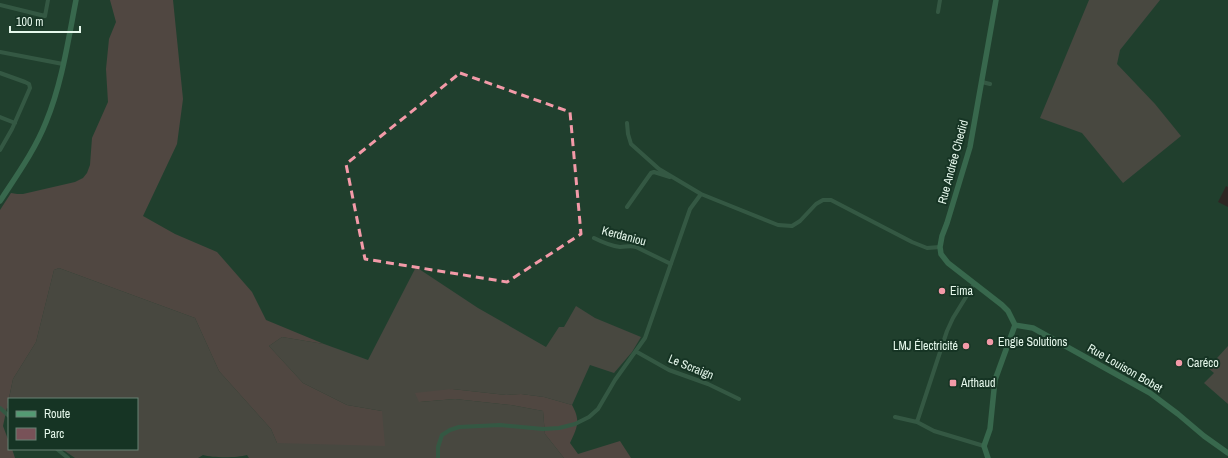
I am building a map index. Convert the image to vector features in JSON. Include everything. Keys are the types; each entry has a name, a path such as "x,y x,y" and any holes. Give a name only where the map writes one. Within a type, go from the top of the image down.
{"street":[{"path":"0,5 45,16 48,0"},
{"path":"0,201 27,159 52,106 63,64 76,0"},
{"path":"938,12 940,0"},
{"name":"Rue Andrée Chedid","path":"940,247 942,236 968,155 996,0"},
{"path":"0,52 63,64"},
{"path":"0,73 25,82 29,86 29,91 15,123 0,150"},
{"path":"982,82 990,84"},
{"path":"0,117 15,123"},
{"path":"627,123 631,144 660,169 701,194 778,225 792,226 800,221 816,204 823,200 832,200 912,242 927,248 940,247 941,254 948,263 1008,311 1015,325 995,380 990,429 984,446 988,458"},
{"path":"627,207 651,173 654,172 673,177"},
{"path":"438,458 438,447 442,435 450,430 500,425 543,429 576,424 589,417 598,409 615,380 637,352 645,338 690,209 701,194"},
{"name":"Kerdaniou","path":"594,238 603,243 619,247 636,247 671,264"},
{"path":"917,422 947,331 953,318 974,284"},
{"name":"Rue Louison Bobet","path":"1015,325 1034,328 1143,389 1228,453"},
{"name":"Le Scraign","path":"637,352 669,370 708,384 739,399"},
{"path":"0,408 8,415"},
{"path":"895,417 917,422 934,431 984,446"},
{"path":"58,450 68,458"}],"highlighted area":[{"path":"460,73 570,112 581,234 507,282 365,259 346,164"}],"green space":[{"path":"1089,0 1160,0 1120,50 1117,64 1155,104 1181,136 1123,183 1082,133 1040,118"},
{"path":"416,267 478,308 546,347 559,327 564,327 576,306 595,318 641,337 632,352 614,373 590,365 572,405 544,397 521,394 506,395 452,389 419,402 455,399 511,405 543,411 545,434 564,458 249,458 247,455 237,457 213,457 203,455 198,458 75,458 63,450 138,450 138,398 9,398 13,379 36,342 54,270 59,268 195,318 219,371 271,429 277,443 382,411 347,405 303,383 269,346 282,337 324,344 368,360"},
{"path":"1228,346 1228,404 1204,383 1214,373 1208,368"}],"shaded area":[{"path":"110,0 173,0 183,99 177,144 143,216 175,234 217,252 252,292 266,320 324,344 282,337 269,346 303,383 347,405 382,411 385,446 277,443 271,429 219,371 195,318 59,268 54,270 36,342 13,379 8,398 3,426 8,439 8,450 12,450 15,458 0,458 0,210 11,193 23,194 75,182 83,178 87,173 90,165 92,138 108,102 106,69 109,39 116,22"},
{"path":"1226,186 1228,187 1228,207 1218,202"},
{"path":"452,389 506,395 521,394 544,397 572,405 575,411 577,424 575,433 570,443 578,454 620,441 631,458 564,458 545,434 543,411 511,405 455,399 419,402 415,393"}],"place":[{"name":"Eima","path":"942,291"},
{"name":"Engie Solutions","path":"990,342"},
{"name":"LMJ Électricité","path":"966,346"},
{"name":"Caréco","path":"1179,363"},
{"name":"Arthaud","path":"953,383"}]}
